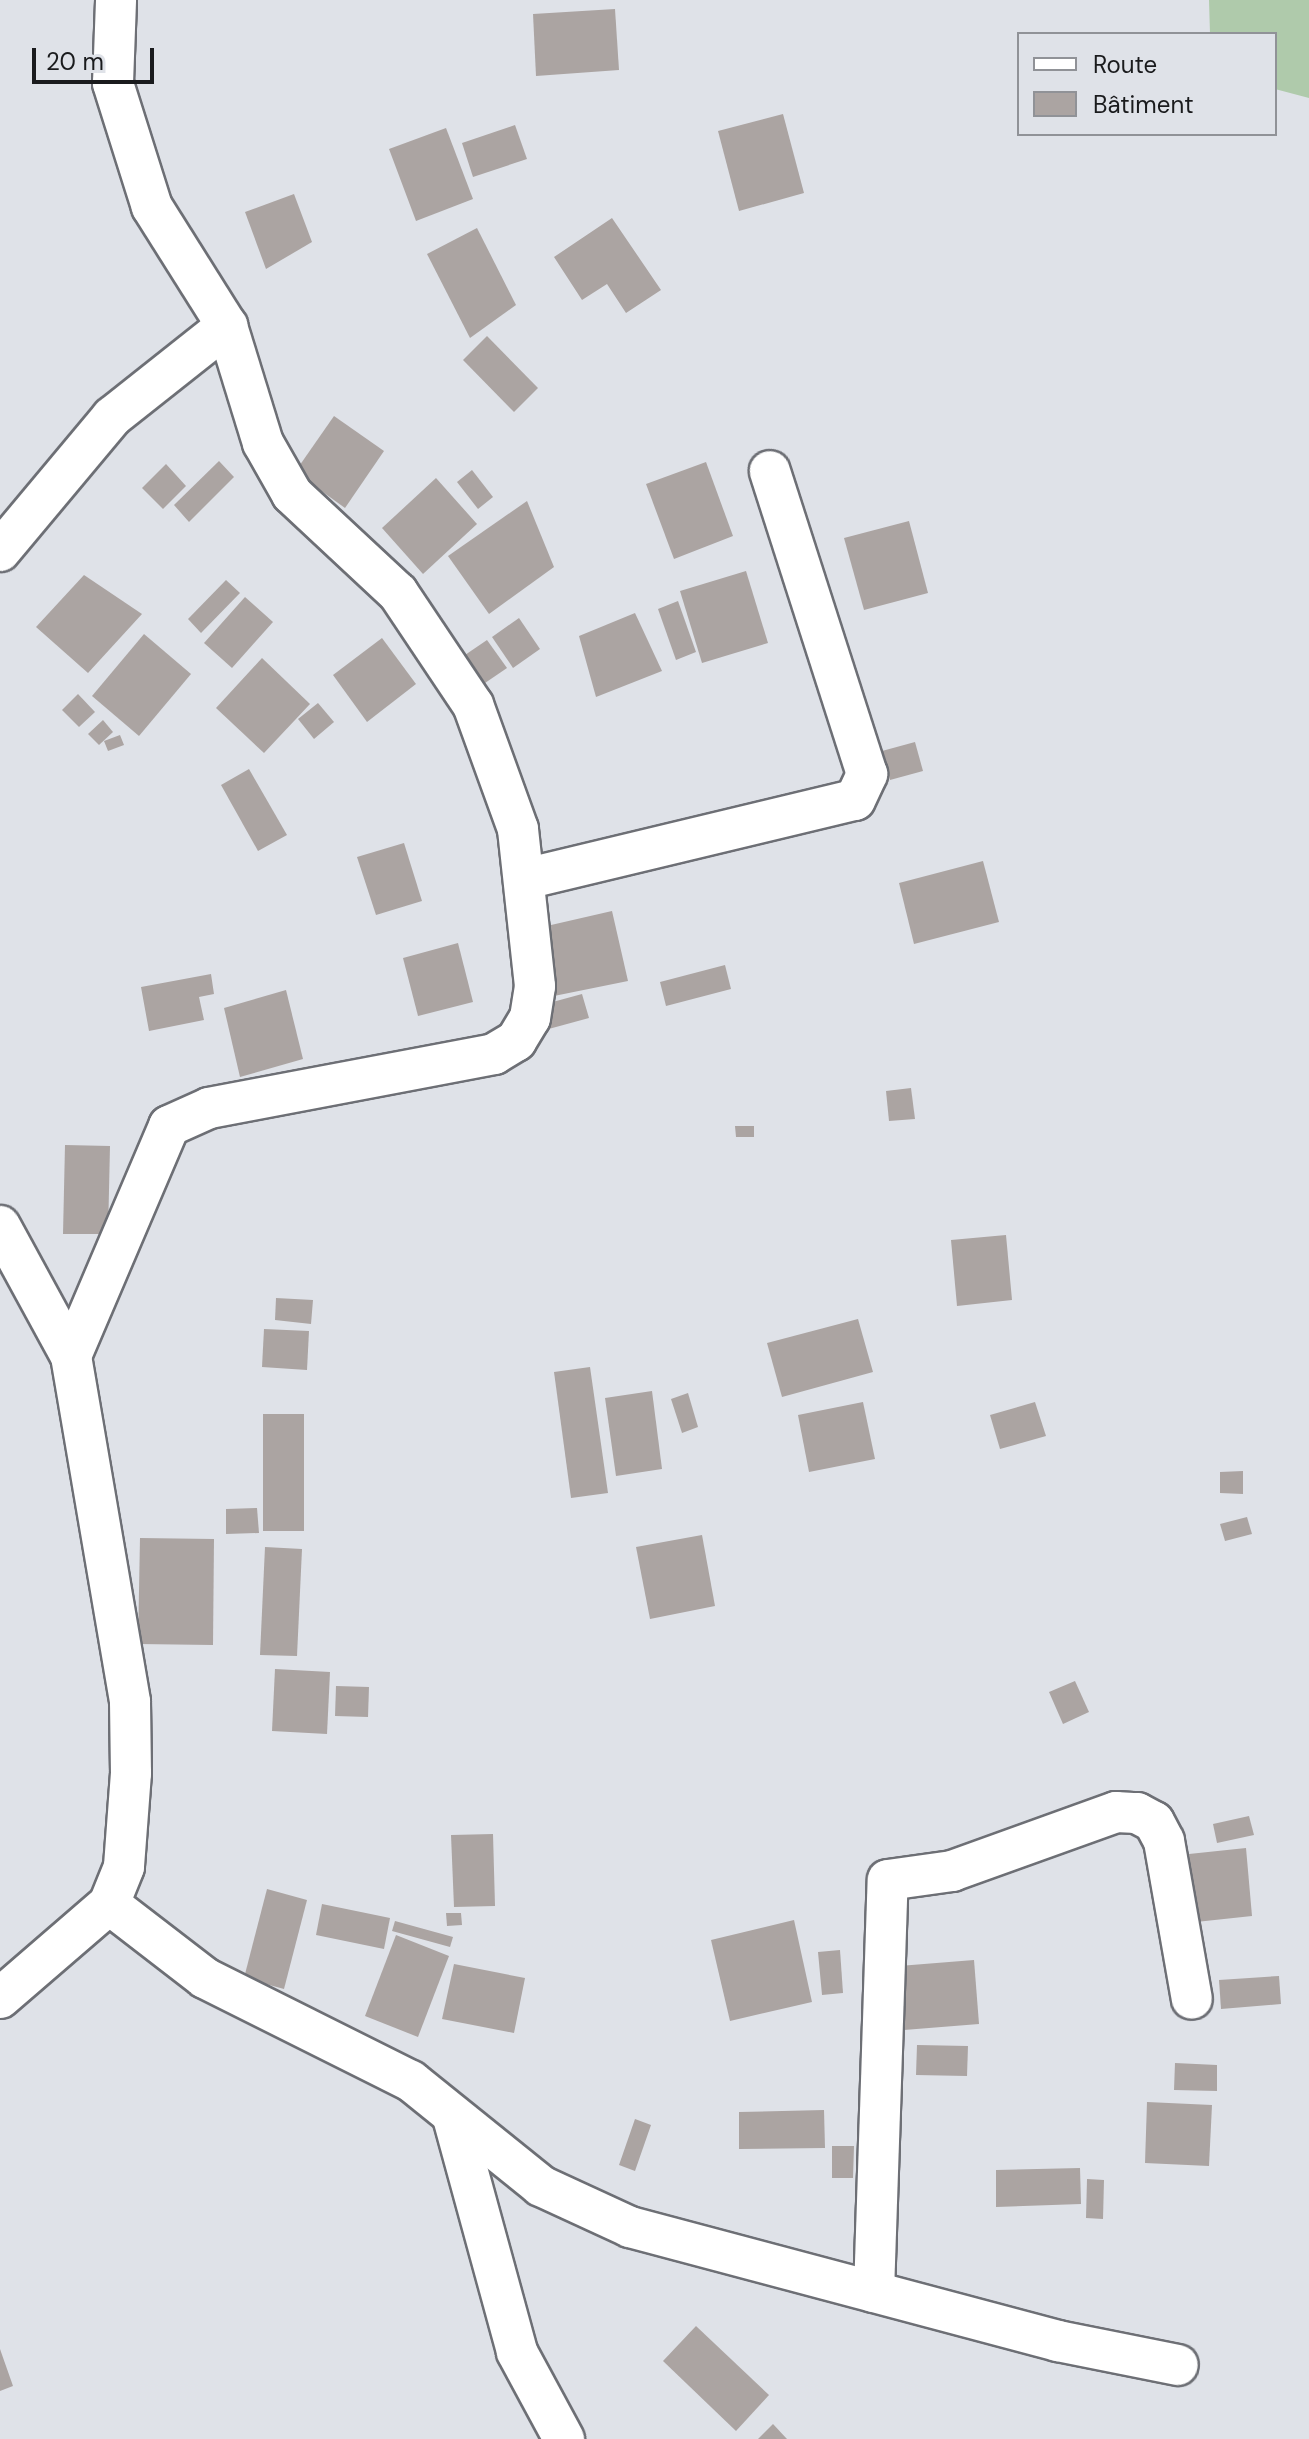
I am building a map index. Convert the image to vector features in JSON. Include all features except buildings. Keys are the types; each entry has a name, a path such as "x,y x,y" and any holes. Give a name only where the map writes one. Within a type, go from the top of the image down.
{"street":[{"path":"0,1998 109,1904 124,1867 130,1816 130,1702 72,1400 71,1356 169,1126 209,1108 477,1060 516,1041 535,986 529,878 473,705 398,593 292,494 263,443 227,326 152,207 113,83 116,0"},
{"path":"0,551 112,417 227,326"},
{"path":"529,878 855,800 867,774 770,471"},
{"path":"0,1226 71,1356"},
{"path":"874,2292 888,1880 952,1871 1116,1812 1137,1813 1154,1822 1164,1841 1192,1999"},
{"path":"109,1904 218,1986 411,2081 454,2121 541,2186 630,2227 874,2292 1178,2365"},
{"path":"454,2121 517,2352 564,2439"}],"green space":[{"path":"1209,0 1309,0 1309,98 1277,90 1277,32 1210,32"}]}
